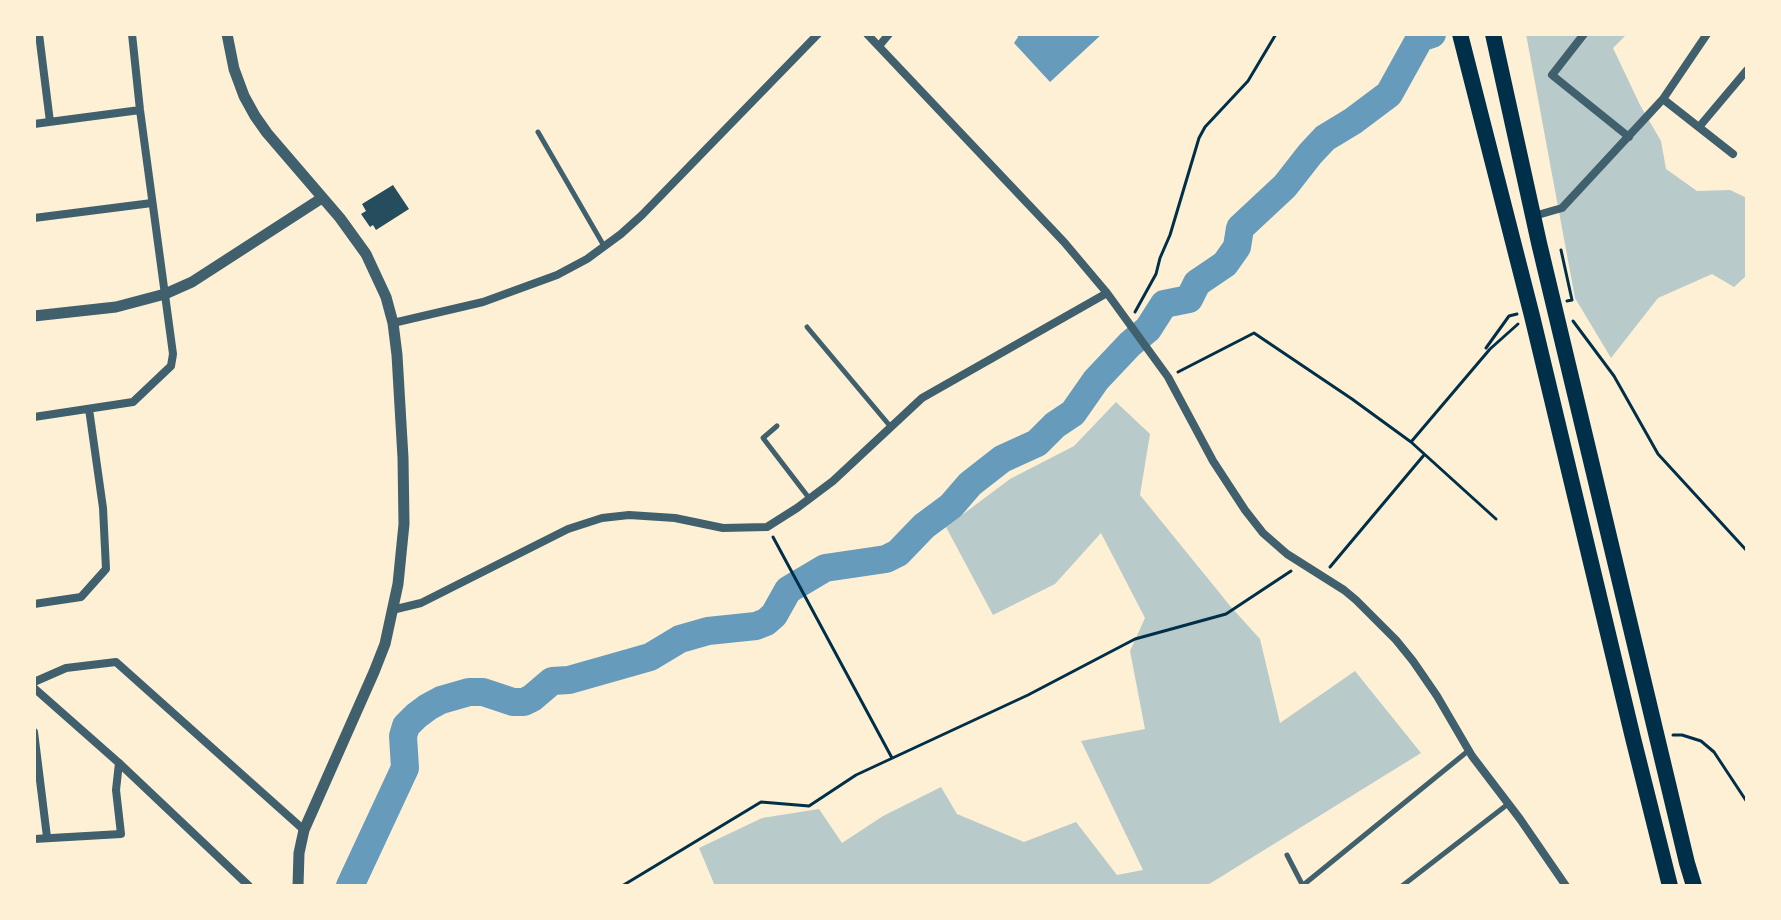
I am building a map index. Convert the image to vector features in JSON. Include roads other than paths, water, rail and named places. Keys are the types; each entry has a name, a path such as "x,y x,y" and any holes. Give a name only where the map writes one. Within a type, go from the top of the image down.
{"highway":[{"path":"1493,35 1533,217 1694,886"},
{"path":"1462,38 1670,886"}],"street":[{"path":"39,34 50,122"},
{"path":"34,417 133,402 171,366 173,354 132,34"},
{"path":"227,34 234,69 255,116 366,254 386,297 397,355 403,458 402,561 385,644 304,830 299,853 298,886"},
{"path":"393,323 483,302 557,275 604,247 642,215 818,34"},
{"path":"867,34 1064,242 1107,293 1168,377 1213,461 1245,510 1274,544 1356,600 1396,640 1437,696 1469,750 1566,886"},
{"path":"879,46 889,34"},
{"path":"1584,34 1552,75 1629,137"},
{"path":"1533,217 1562,208 1663,99 1707,34"},
{"path":"1699,127 1747,70"},
{"path":"1663,99 1733,154"},
{"path":"34,124 140,110"},
{"path":"34,316 116,307 165,294 192,282 322,198"},
{"path":"34,218 152,203"},
{"path":"392,610 421,603 568,529 602,518 629,515 675,518 723,528 767,527 833,481 922,398 1107,293"},
{"path":"34,604 81,597 106,569 103,508 89,409"},
{"path":"34,682 66,668 116,662 304,830"},
{"path":"34,688 119,763 249,886"},
{"path":"34,732 47,837"},
{"path":"34,839 121,834 116,790 119,763"}],"lane":[{"path":"538,132 604,247"},
{"path":"807,327 891,427"},
{"path":"777,426 763,438 810,499"},
{"path":"1287,855 1303,886 1469,750"},
{"path":"1402,886 1508,804"}],"water":[{"path":"1017,34 1102,34 1050,82 1014,43"}],"waterway":[{"path":"350,886 405,768 403,736 406,726 416,716 441,700 469,692 483,692 513,702 524,702 552,681 569,680 650,657 680,639 708,631 756,626 774,615 788,590 825,568 886,559 898,553 924,526 951,506 970,484 1002,459 1037,443 1073,413 1096,380 1148,329 1164,304 1189,299 1197,283 1225,264 1237,247 1240,228 1285,186 1325,138 1389,94 1420,38 1432,34"}]}
